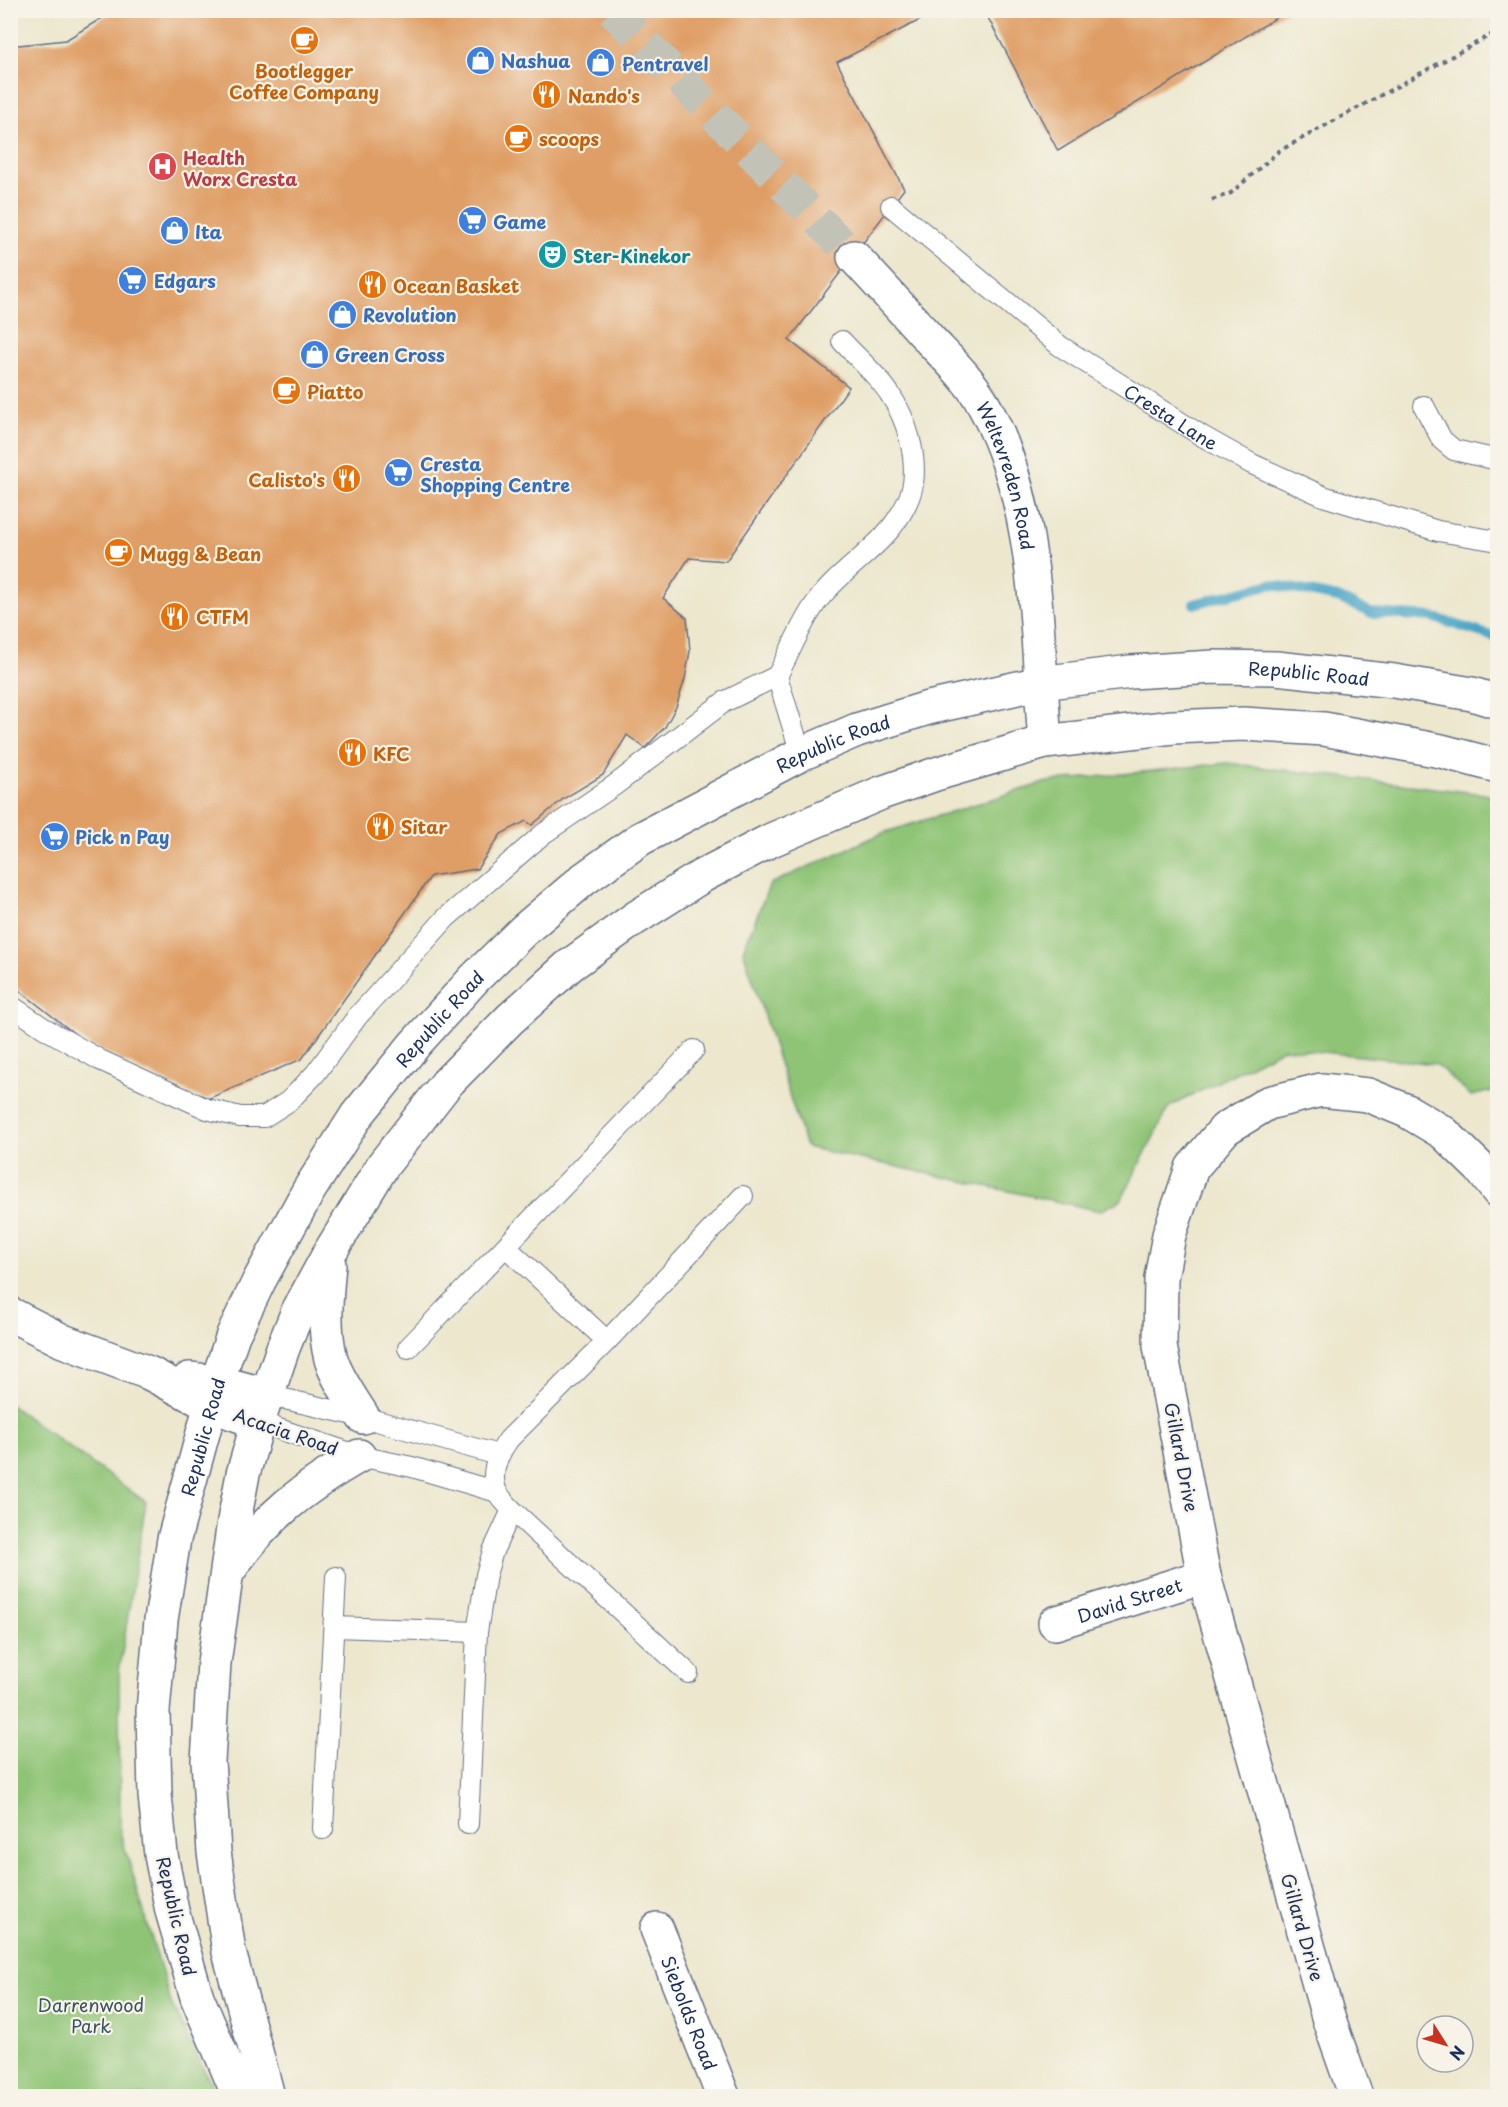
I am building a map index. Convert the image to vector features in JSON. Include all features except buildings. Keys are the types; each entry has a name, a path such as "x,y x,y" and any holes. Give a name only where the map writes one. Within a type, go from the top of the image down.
{"main road":[{"name":"Weltevreden Road","path":"854,257 962,374 980,399 1004,449 1023,518 1030,564 1045,742"},
{"name":"Republic Road","path":"239,2097 197,1997 172,1911 161,1855 155,1795 153,1711 161,1620 174,1539 213,1394 233,1335 259,1281 315,1180 357,1115 415,1044 474,979 523,931 584,879 640,840 736,787 801,754 857,730 928,708 1040,683 1131,672 1214,667 1276,668 1394,681 1472,694 1497,702"},
{"path":"268,2097 229,1952 214,1852 208,1761 214,1663 243,1474 283,1348 298,1311 330,1252 383,1165 447,1083 510,1019 569,966 634,919 702,876 769,841 871,797 936,774 1045,742 1173,727 1243,724 1324,729 1441,751 1497,766"},
{"name":"Gillard Drive","path":"1356,2097 1329,2020 1204,1576 1160,1346 1161,1278 1168,1235 1192,1168 1225,1129 1268,1103 1321,1090 1368,1095 1407,1111 1444,1133 1480,1168 1497,1191"},
{"path":"330,1252 325,1316 331,1360 363,1417"},
{"name":"Acacia Road","path":"10,1314 63,1341 149,1373 263,1409"},
{"path":"226,1574 246,1544 278,1512 319,1479 359,1456"},
{"name":"David Street","path":"1055,1623 1204,1576"},
{"name":"Siebolds Road","path":"657,1929 723,2097"}],"lane":[{"name":"Cresta Lane","path":"891,206 1060,346 1202,436 1252,464 1323,496 1438,531 1497,541"},
{"path":"10,1005 44,1028 100,1060 197,1105 240,1117 264,1117 289,1101 315,1074 357,1017 447,918 534,842 615,785 724,702 777,676 815,604 887,533 910,496 913,483 912,454 906,423 891,394 842,341"},
{"path":"1424,406 1442,440 1455,450 1497,460"},
{"path":"777,676 801,754"},
{"path":"408,1348 694,1050"},
{"path":"688,1673 512,1510 496,1492 495,1474 498,1455 509,1439 607,1341 743,1196"},
{"path":"506,1247 607,1341"},
{"name":"Acacia Road","path":"263,1409 363,1417 498,1455"},
{"name":"Acacia Road","path":"263,1409 359,1456 412,1467 496,1492"},
{"path":"359,1456 363,1417"},
{"path":"468,1824 477,1632 486,1575 493,1551 512,1510"},
{"path":"323,1829 336,1577"},
{"path":"334,1627 477,1632"}],"path":[{"path":"1212,200 1231,193 1279,151 1497,31"}],"green space":[{"path":"1227,763 1484,794 1497,798 1497,1090 1471,1096 1436,1064 1284,1048 1169,1107 1121,1200 1100,1211 806,1147 743,950 770,884 883,833 1047,782"},
{"name":"Darrenwood Park","path":"10,1405 146,1502 119,1672 120,1832 171,2003 217,2096 11,2096"}],"waterway":[{"path":"1194,604 1271,584 1338,598 1371,613 1432,617 1498,638"}],"tunnel":[{"path":"612,10 854,257"}],"place":[{"name":"Bootlegger Coffee Company","path":"304,41"},
{"name":"Nashua","path":"480,60"},
{"name":"Pentravel","path":"601,63"},
{"name":"Nando's","path":"547,95"},
{"name":"scoops","path":"518,138"},
{"name":"Health Worx Cresta","path":"162,167"},
{"name":"Game","path":"472,221"},
{"name":"Ita","path":"174,231"},
{"name":"Ster-Kinekor","path":"552,255"},
{"name":"Edgars","path":"133,280"},
{"name":"Ocean Basket","path":"372,285"},
{"name":"Revolution","path":"342,314"},
{"name":"Green Cross","path":"314,354"},
{"name":"Piatto","path":"286,391"},
{"name":"Cresta Shopping Centre","path":"399,473"},
{"name":"Calisto's","path":"346,479"},
{"name":"Mugg & Bean","path":"119,553"},
{"name":"CTFM","path":"175,616"},
{"name":"KFC","path":"352,753"},
{"name":"Sitar","path":"380,826"},
{"name":"Pick n Pay","path":"54,836"}]}
